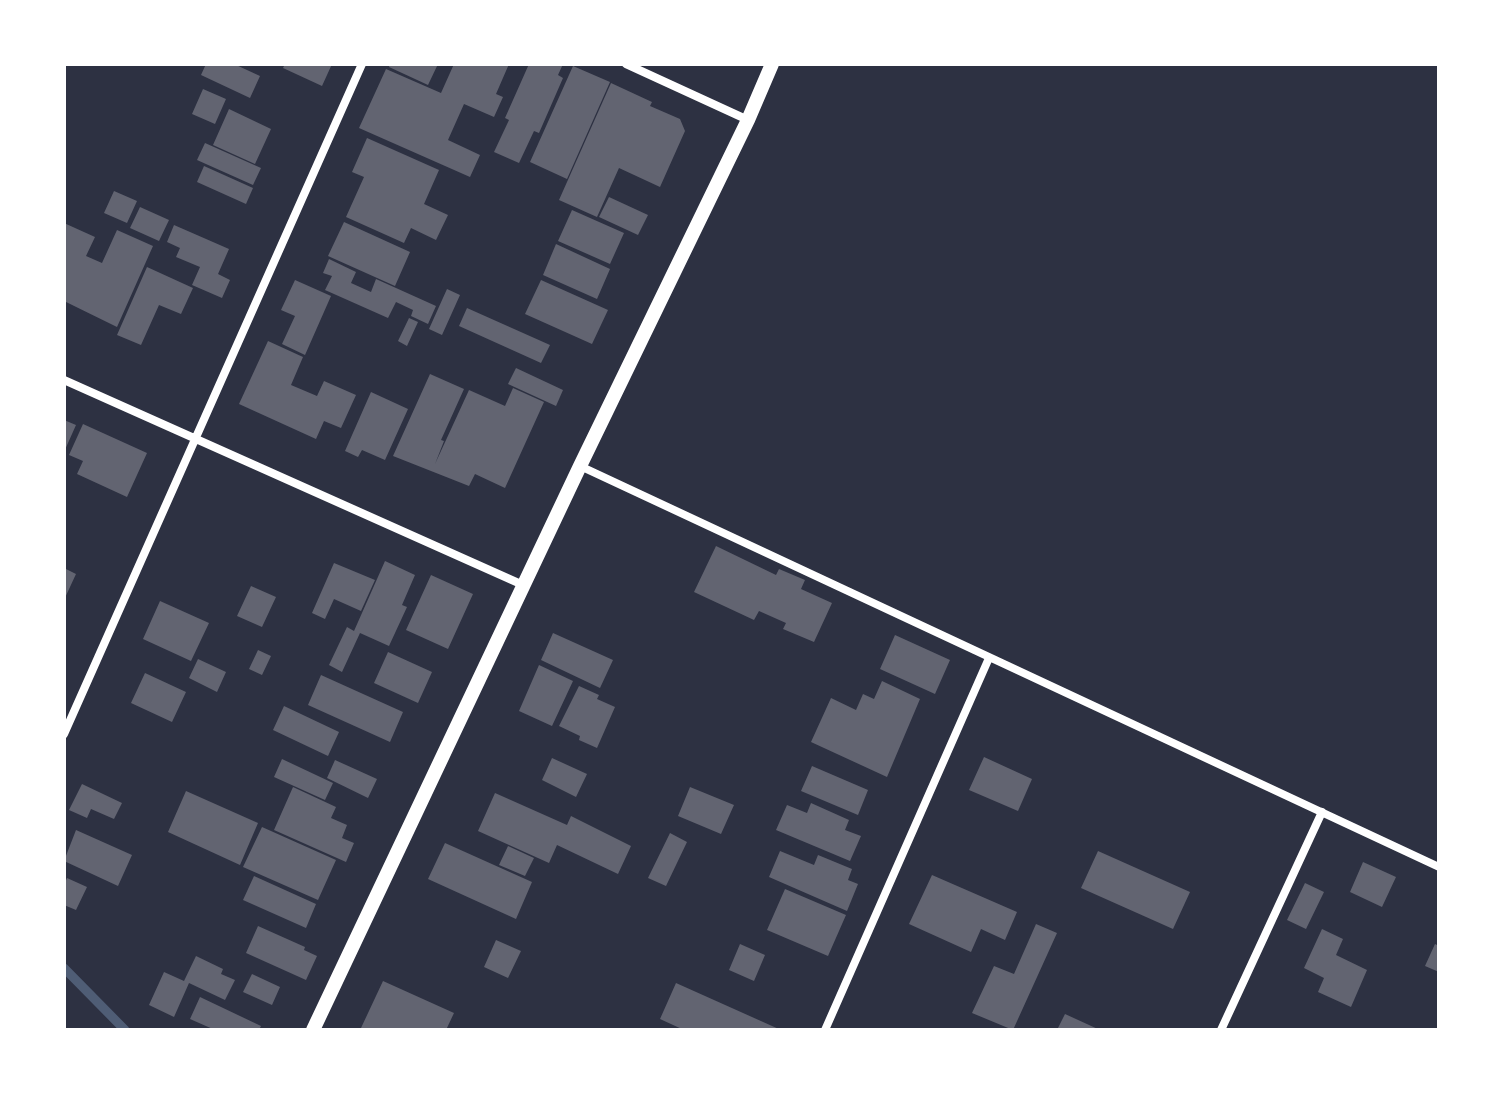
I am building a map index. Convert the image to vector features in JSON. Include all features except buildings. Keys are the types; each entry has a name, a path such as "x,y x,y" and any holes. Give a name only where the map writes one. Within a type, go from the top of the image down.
{"street":[{"path":"64,734 362,64"},
{"path":"626,64 748,120"},
{"path":"313,1030 772,64"},
{"path":"64,380 523,585"},
{"path":"580,466 1439,867"},
{"path":"825,1030 989,658"},
{"path":"1221,1030 1322,812"}],"waterway":[{"path":"64,968 125,1030"}]}
